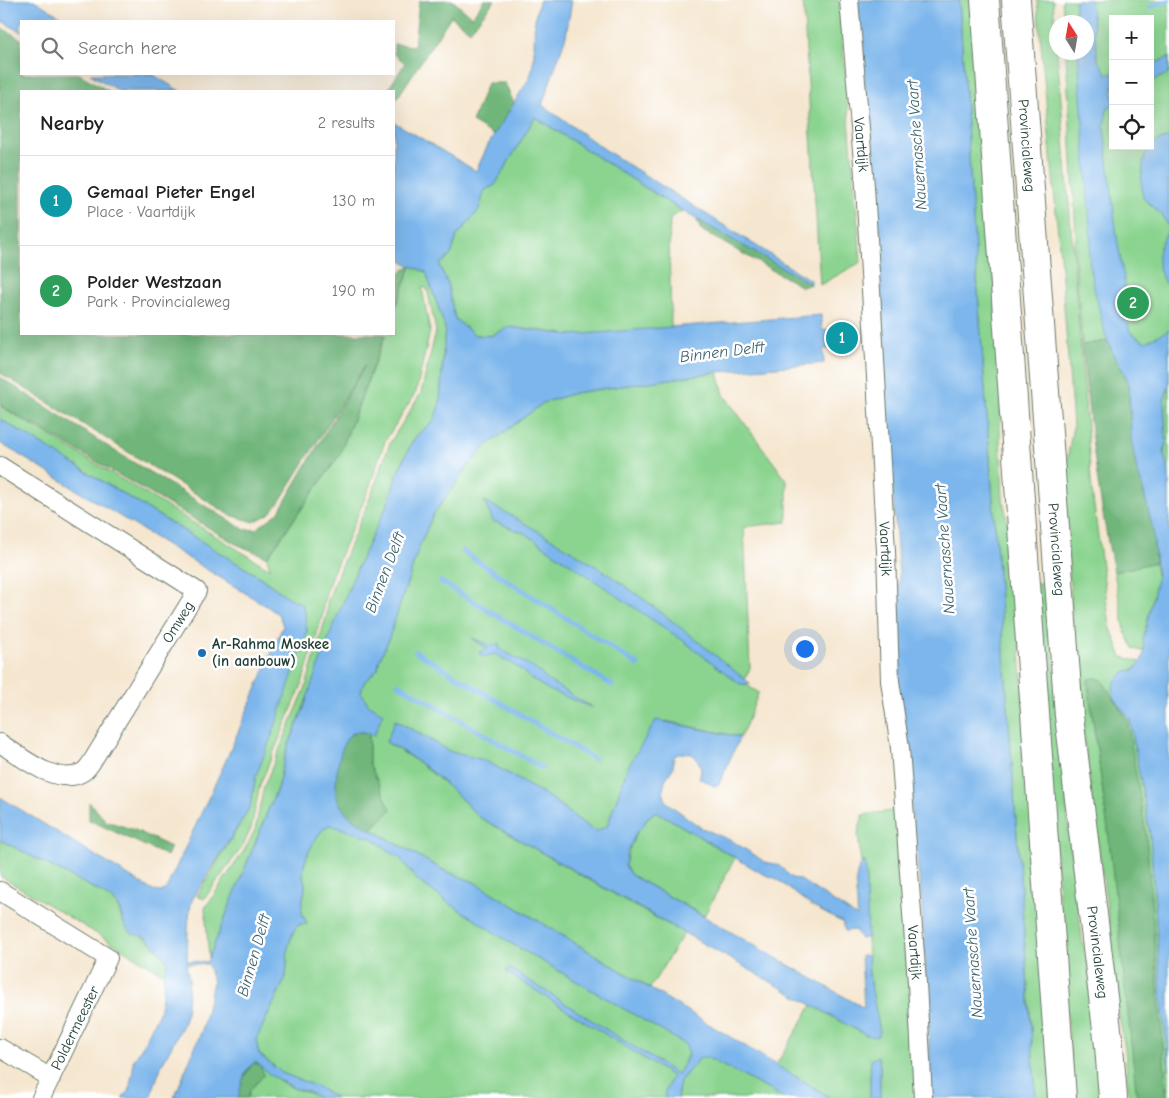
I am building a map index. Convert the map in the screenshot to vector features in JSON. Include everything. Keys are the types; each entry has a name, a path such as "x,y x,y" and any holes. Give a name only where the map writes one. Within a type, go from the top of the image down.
{"highway":[{"name":"Provincialeweg","path":"985,0 1062,1098"},
{"name":"Provincialeweg","path":"1016,0 1069,716 1109,1046 1113,1098"}],"street":[{"name":"Vaartdijk","path":"849,0 865,186 886,551 890,681 900,748 917,983 923,1098"},
{"name":"Omweg","path":"0,466 197,590 91,763 83,772 71,776 59,776 48,773 0,743"},
{"name":"Poldermeester","path":"0,891 108,958 40,1098"},
{"path":"0,1048 51,1078"}],"green space":[{"path":"452,0 472,17 484,0 495,0 470,31 451,16 395,101 395,90 388,90 405,63 395,55 395,44 414,46 419,1"},
{"path":"803,0 839,0 861,262 820,285"},
{"path":"959,0 975,0 1002,394 1000,435 1003,499 1013,552 1052,1098 1036,1098 976,265"},
{"path":"1037,0 1053,0 1054,15 1049,15 1049,60 1058,60 1092,491 1110,626 1122,657 1141,662 1116,680 1114,697 1130,720 1150,835 1161,991 1169,1070 1169,1098 1167,1098 1146,834 1088,683 1108,830 1137,1098 1129,1098 1125,1049 1116,1000 1109,922 1077,686 1063,484 1073,426"},
{"path":"1062,0 1169,0 1169,658 1134,649 1125,631 1114,572 1155,562 1156,575 1158,560 1127,402 1128,378 1108,341 1082,345 1074,245 1076,237 1066,60 1094,60 1094,15 1063,15"},
{"path":"0,27 20,38 20,75 81,75 107,90 20,90 20,335 385,335 339,456 267,557 236,544 0,405 0,377 115,451 245,530 256,529 278,513 366,364 278,504 269,514 254,522 230,515 0,373"},
{"path":"487,83 505,83 514,103 494,135 472,122"},
{"path":"535,117 682,211 670,218 671,328 571,335 509,327 490,336 475,335 455,319 447,282 439,265 451,255 457,236 478,211 485,190 495,185"},
{"path":"696,218 811,284 802,287 701,230"},
{"path":"411,266 426,272 445,327 440,403 434,421 418,434 412,442 400,467 388,503 361,559 286,752 277,788 209,958 205,908 245,849 255,830 264,786 305,689 327,614 327,603 336,578 372,493 390,443 421,393 436,331 427,288 422,288 430,331 416,392 385,441 368,491 331,577 323,603 323,614 301,687 260,785 251,829 242,847 204,899 197,896 250,807 256,776 307,632 302,604 289,598 258,576 0,419 0,406 270,569 267,558 339,456 386,335 395,335 395,309"},
{"path":"411,266 395,308 396,279 404,270"},
{"path":"1108,341 1129,384 1129,409 1137,471 1153,529 1155,562 1114,572 1103,516 1082,345"},
{"path":"718,372 724,395 787,481 787,522 744,527 750,668 743,683 758,692 758,694 740,737 666,721 628,767 607,826 597,831 591,829 550,798 484,760 451,752 396,720 386,742 418,762 455,792 479,817 684,933 650,988 474,882 445,871 371,829 391,810 369,763 369,733 373,736 368,704 361,692 364,682 378,669 379,661 388,641 419,547 433,515 469,465 486,446 543,403 574,393"},
{"path":"1037,583 1047,583 1070,840 1082,939 1088,968 1102,1098 1073,1098"},
{"path":"1097,678 1102,680 1127,719 1146,834 1167,1098 1137,1098 1108,830 1088,683 1088,679"},
{"path":"359,732 369,733 369,763 391,810 371,829 345,812 338,801 336,792 337,768 343,744 349,736"},
{"path":"89,802 106,821 135,830 171,847 167,856 89,820"},
{"path":"897,810 917,1098 880,1098 880,1065 878,1056 871,1061 870,1098 831,1098 776,1065 812,1005 866,1035 879,1026 870,987 865,861 861,864 858,833 863,815"},
{"path":"656,811 735,858 704,916 631,875 625,866 635,836 644,822"},
{"path":"330,825 372,838 403,860 416,879 443,899 509,942 687,1045 689,1051 667,1098 336,1098 318,1087 282,1073 259,1054 256,1040 286,977 288,947 295,928 301,924 307,924 302,914 305,889 303,869 305,862 316,839 325,827"},
{"path":"0,840 109,898 117,907 122,922 147,939 163,955 168,962 164,974 0,876"},
{"path":"699,1058 708,1058 785,1098 677,1098 680,1081"},
{"path":"256,1062 285,1084 319,1098 238,1098 248,1068"},
{"path":"253,1063 260,1065 264,1075 250,1090 248,1098 237,1098 243,1079"}],"water":[{"path":"0,0 34,0 66,20 20,20 20,31 0,20"},
{"name":"Binnen Delft","path":"540,0 572,0 566,36 542,105 607,151 810,280 811,284 682,211 535,117 495,185 485,190 478,211 457,236 451,255 439,265 447,282 455,319 475,335 490,336 509,327 571,335 821,315 822,330 828,330 829,349 823,349 824,363 718,372 574,393 543,403 486,446 469,465 433,515 419,547 388,641 379,661 378,669 364,682 361,692 368,704 383,713 374,736 357,732 347,738 338,764 337,797 344,810 353,819 445,871 474,882 831,1098 785,1098 708,1058 700,1058 680,1081 677,1098 665,1098 665,1092 672,1076 506,972 509,968 677,1074 688,1056 686,1045 509,942 443,899 416,879 402,860 372,838 330,825 325,827 316,839 305,862 303,869 305,889 302,914 307,924 300,924 295,928 288,947 286,977 256,1040 259,1054 282,1073 318,1087 336,1098 319,1098 309,1092 296,1089 270,1075 256,1062 246,1072 238,1098 174,1098 202,1030 213,982 208,964 186,964 189,979 186,1015 183,1025 162,1064 150,1098 122,1098 129,1090 133,1061 159,1012 164,974 168,962 150,940 129,930 124,924 118,906 112,899 0,840 0,797 153,891 161,892 166,889 227,758 283,626 279,615 268,607 0,443 0,419 258,576 289,598 302,604 307,632 275,727 256,776 250,807 192,900 188,923 187,961 207,962 277,789 286,752 331,632 361,559 388,503 400,467 412,442 418,434 434,421 440,403 445,327 426,272 395,258 395,123 476,171 488,145 530,77 534,58 534,28"},
{"name":"Nauernasche Vaart","path":"858,0 959,0 976,265 1036,1098 931,1098 921,895 897,681 899,575 886,400 882,299"},
{"path":"1075,0 1090,0 1092,15 1076,15"},
{"path":"1094,30 1098,60 1107,74 1109,74 1109,108 1107,110 1104,127 1117,237 1125,285 1125,312 1130,332 1145,342 1169,330 1169,386 1164,400 1166,439 1164,454 1169,473 1169,680 1167,685 1169,706 1169,1070 1161,991 1150,835 1130,720 1114,697 1113,687 1121,675 1134,670 1141,662 1144,652 1143,640 1157,579 1153,530 1137,471 1131,438 1129,384 1105,334 1090,271 1089,253 1091,241 1078,60 1094,60"},
{"path":"1169,57 1169,73 1154,80 1154,62"},
{"path":"92,75 154,75 178,90 117,90"},
{"path":"1169,137 1169,228 1162,215 1143,198 1141,181 1144,158 1147,150 1154,150 1154,144"},
{"path":"1169,229 1169,287 1162,278 1158,256 1160,246"},
{"path":"484,501 557,542 619,581 751,684 740,684 682,640 526,534 493,521"},
{"path":"472,638 492,646 499,643 500,649 531,666 547,680 593,708 549,690 495,654 483,657 479,652 488,649"},
{"path":"395,720 451,752 484,760 550,798 591,829 597,831 607,826 628,767 656,720 740,737 719,784 714,786 699,778 700,765 692,754 681,753 674,756 673,768 665,780 663,791 666,802 700,827 734,842 765,862 779,865 792,878 799,879 857,917 857,872 865,861 868,937 861,939 855,930 845,931 842,922 813,907 775,878 763,874 656,811 647,818 643,826 635,834 627,851 625,866 631,875 864,1008 861,956 868,957 869,975 880,1032 877,1037 866,1035 849,1026 479,817 436,775 412,757 386,742"},
{"path":"878,1056 880,1065 880,1098 870,1098 871,1060"}],"waterway":[{"path":"1150,7 1169,0"},
{"path":"462,551 638,665"},
{"path":"441,582 612,685"},
{"path":"416,652 594,759"},
{"path":"398,684 542,768"}],"place":[{"name":"Polder Westzaan","path":"1133,303"},
{"name":"Gemaal Pieter Engel","path":"842,338"},
{"name":"Ar-Rahma Moskee (in aanbouw)","path":"202,653"}]}
